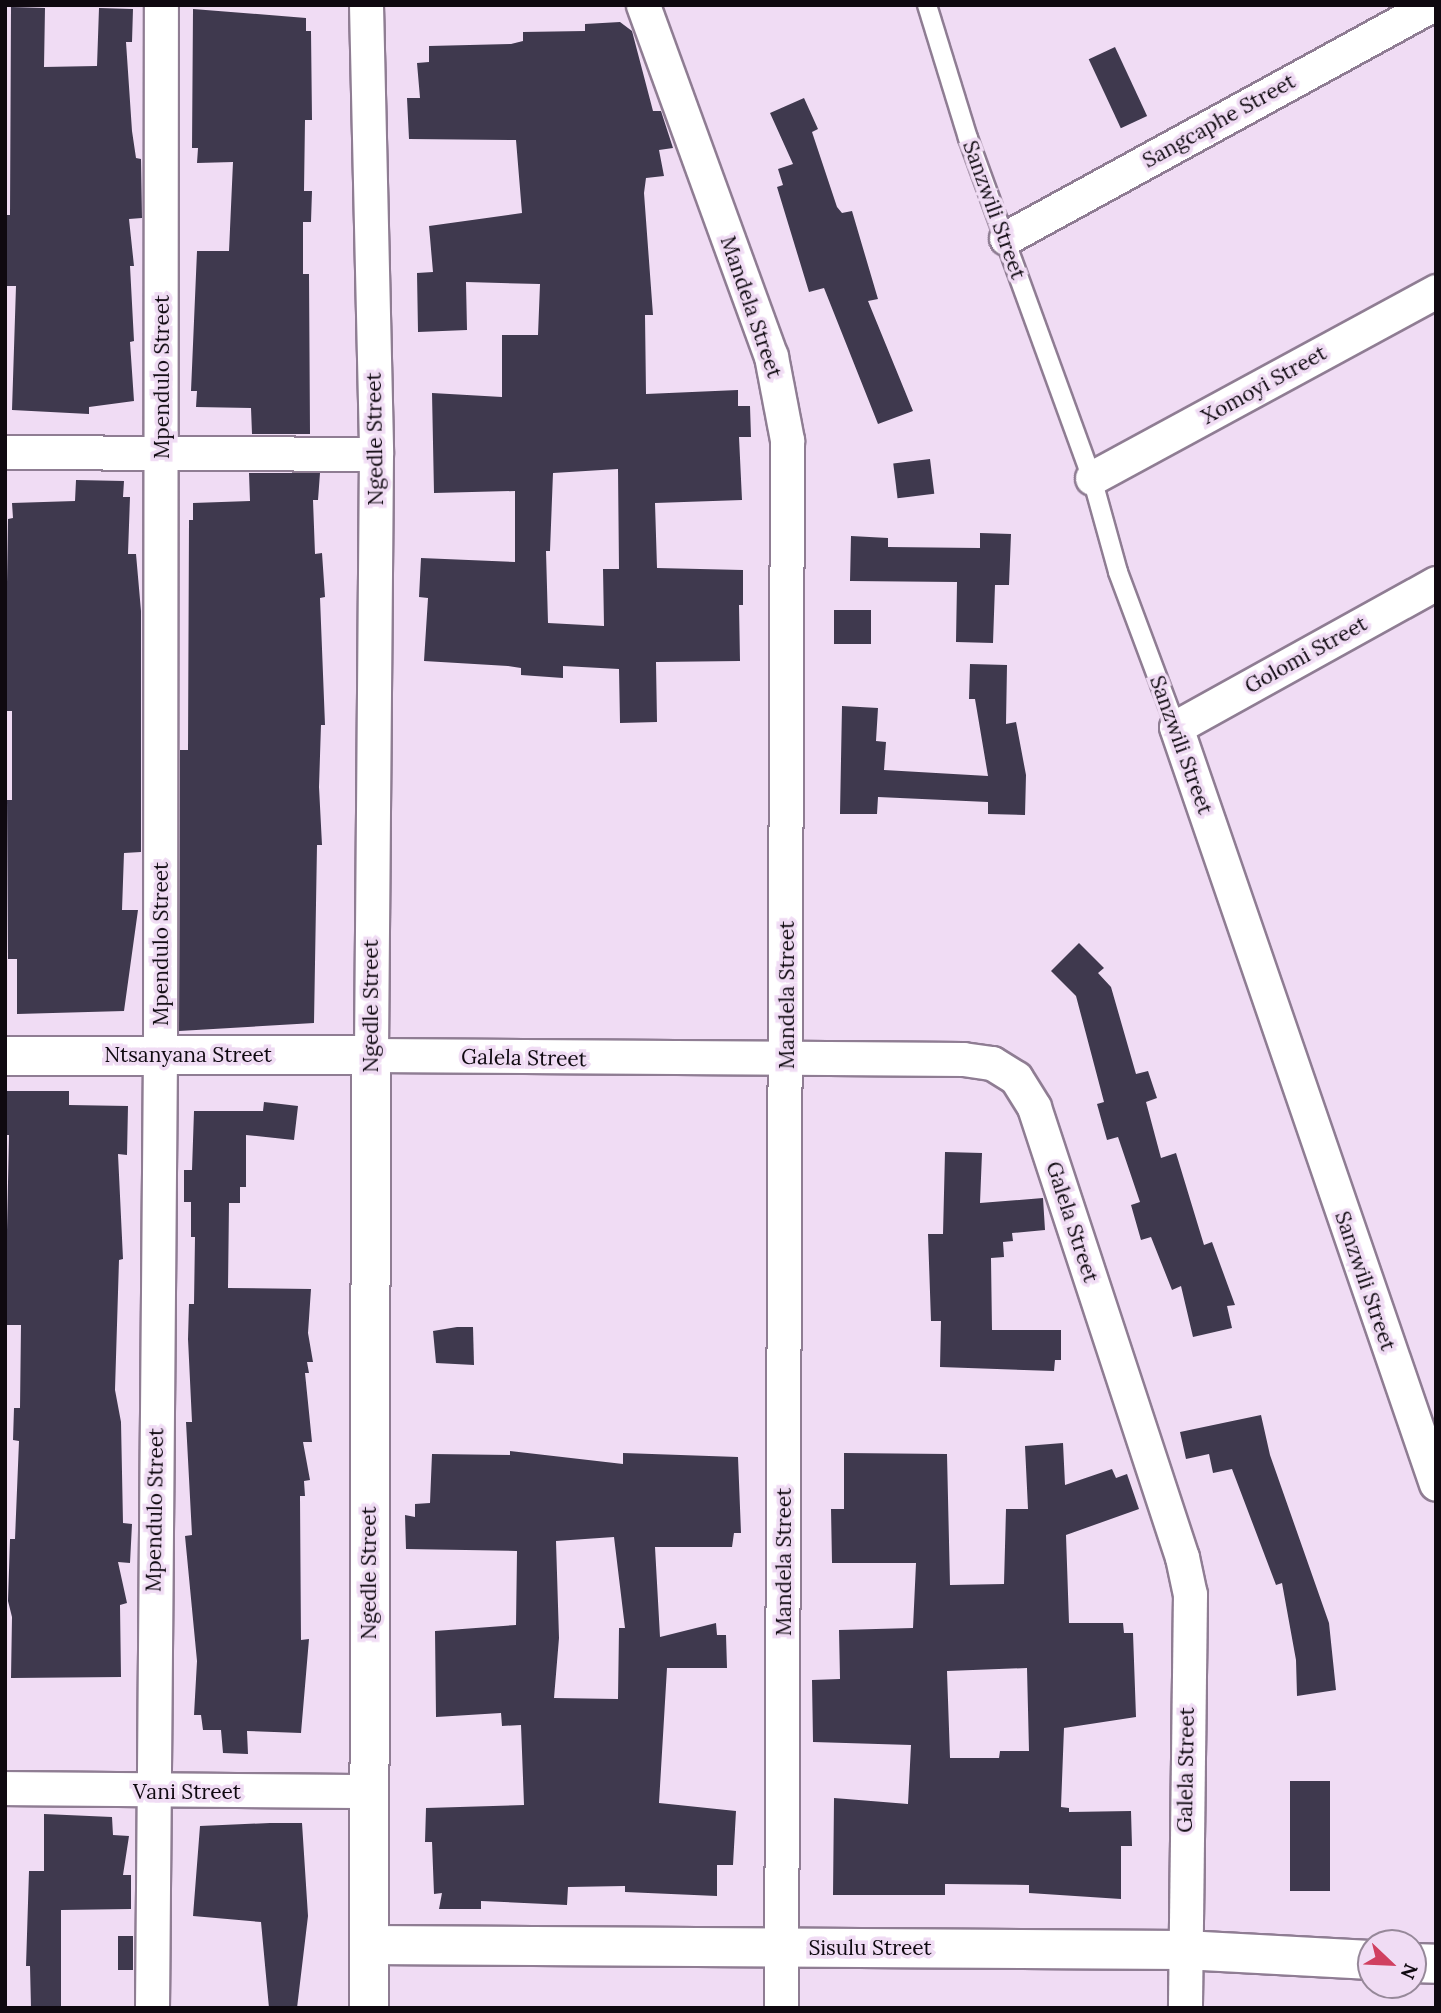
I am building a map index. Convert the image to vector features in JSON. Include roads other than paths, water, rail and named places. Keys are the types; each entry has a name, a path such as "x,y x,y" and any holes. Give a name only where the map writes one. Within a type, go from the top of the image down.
{"street":[{"name":"Mpendulo Street","path":"152,2008 151,1792 160,1055 162,5"},
{"name":"Ngedle Street","path":"366,5 376,454 371,1055 369,2008"},
{"name":"Mandela Street","path":"643,5 771,356 787,440 787,1061 781,2008"},
{"name":"Sangcaphe Street","path":"1006,238 1434,5"},
{"name":"Xomoyi Street","path":"1092,478 1436,291"},
{"path":"5,452 376,454"},
{"name":"Golomi Street","path":"1176,727 1436,583"},
{"name":"Sanzwili Street","path":"1176,727 1436,1484"},
{"name":"Galela Street","path":"371,1055 787,1061 963,1059 992,1063 1016,1078 1034,1107 1182,1558 1190,1594 1185,2008"},
{"name":"Ntsanyana Street","path":"5,1056 371,1055"},
{"name":"Vani Street","path":"5,1788 151,1792 369,1791"},
{"name":"Sisulu Street","path":"369,1945 1184,1950 1357,1960"}],"lane":[{"name":"Sanzwili Street","path":"927,5 964,127 1006,238 1035,331 1092,478 1118,572 1176,727"}]}
